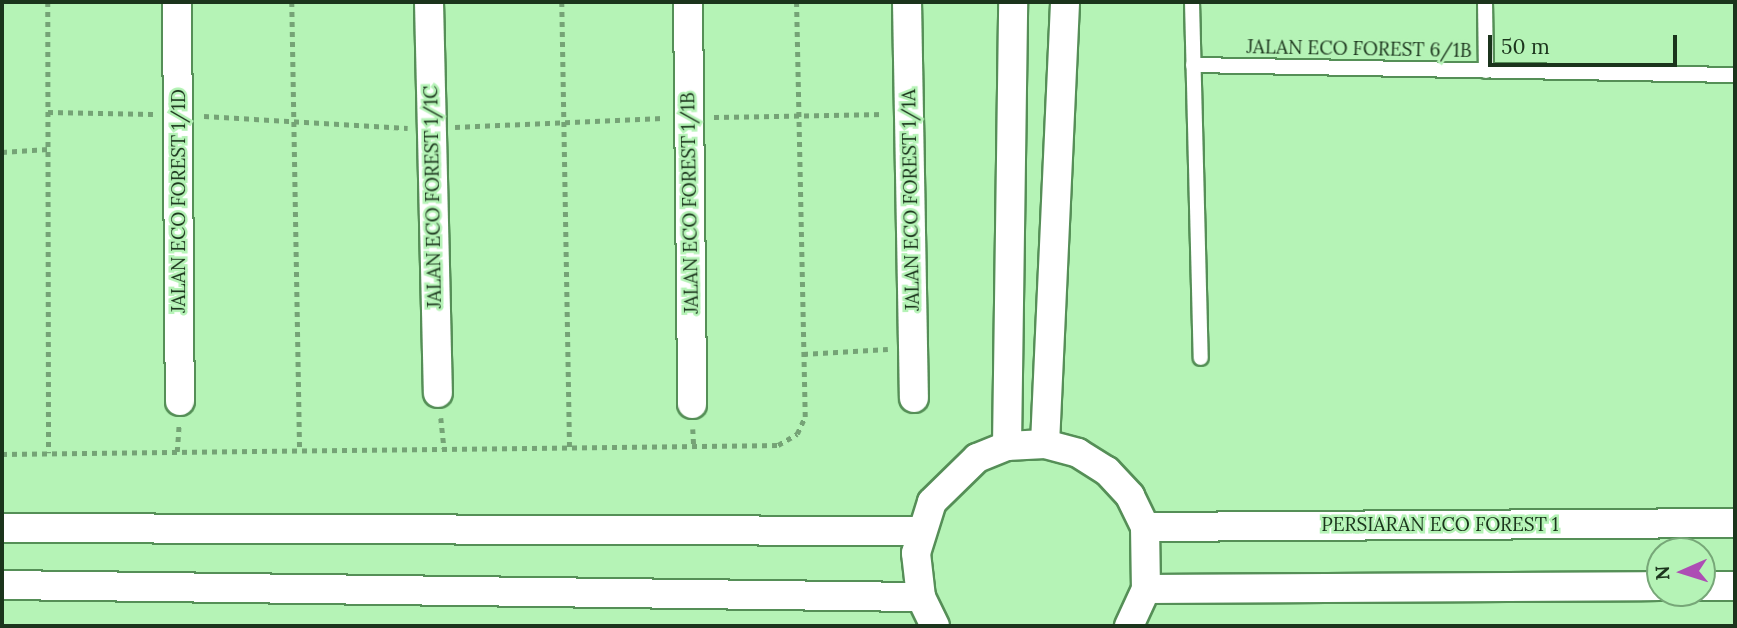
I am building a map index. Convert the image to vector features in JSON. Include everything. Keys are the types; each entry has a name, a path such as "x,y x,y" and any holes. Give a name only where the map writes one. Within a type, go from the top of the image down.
{"street":[{"name":"JALAN ECO FOREST 1/1D","path":"177,2 180,401"},
{"name":"JALAN ECO FOREST 1/1C","path":"429,2 438,393"},
{"name":"JALAN ECO FOREST 1/1B","path":"688,2 692,404"},
{"name":"JALAN ECO FOREST 1/1A","path":"907,2 914,398"},
{"path":"1007,446 1013,2"},
{"path":"1045,444 1065,2"},
{"path":"935,626 921,597 920,531 952,477 1007,446 1045,444 1078,453 1107,471 1130,496 1144,527 1146,589 1129,626"},
{"name":"PERSIARAN ECO FOREST 1","path":"1144,527 1735,523"},
{"path":"2,528 920,531"},
{"path":"2,586 921,597"},
{"path":"1146,589 1646,586"},
{"path":"1716,586 1735,586"}],"lane":[{"path":"1192,2 1201,358"},
{"path":"1485,2 1486,71"},
{"name":"JALAN ECO FOREST 6/1B","path":"1193,65 1735,75"}],"path":[{"path":"47,2 49,453"},
{"path":"292,2 300,450"},
{"path":"562,2 570,447"},
{"path":"2,454 778,445 797,434 805,417 796,2"},
{"path":"48,112 179,114 295,124 432,128 689,117 909,113"},
{"path":"2,152 48,149"},
{"path":"803,354 913,347"}]}
